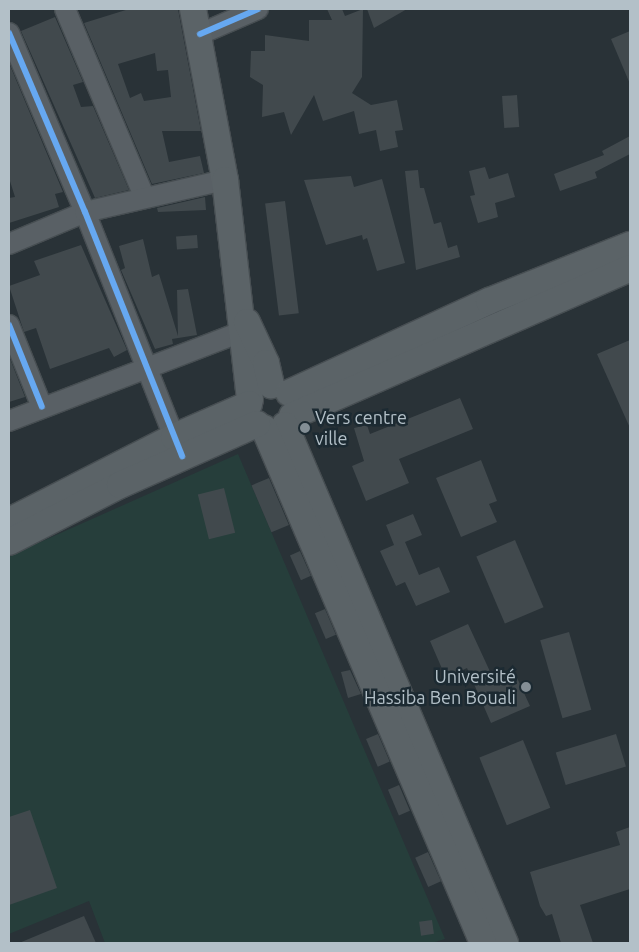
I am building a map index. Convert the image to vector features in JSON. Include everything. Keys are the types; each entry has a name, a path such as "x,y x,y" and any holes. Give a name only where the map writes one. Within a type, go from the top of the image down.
{"main road":[{"path":"193,9 200,34 225,180 241,332 483,943"},
{"path":"270,409 489,301 630,245"},
{"path":"9,521 178,446 630,268"},
{"path":"237,295 266,363 270,409 505,943"},
{"path":"9,542 178,446"}],"street":[{"path":"65,9 145,198"},
{"path":"200,34 258,9"},
{"path":"9,33 85,212 145,369 178,446"},
{"path":"9,244 85,212 225,180"},
{"path":"9,325 42,407"},
{"path":"9,421 241,332"}],"green space":[{"path":"238,454 445,939 432,943 105,943 89,901 9,934 9,556"}],"building":[{"path":"129,9 178,9 201,131 162,131 169,162 200,156 204,173 152,184 84,23","holes":["155,53 157,71 168,70 171,97 144,101 141,93 130,98 118,64"]},
{"path":"327,9 342,9 345,16 363,9 362,77 352,93 371,105 397,100 403,130 395,131 398,147 380,151 376,130 359,134 354,111 323,121 314,95 291,135 284,112 262,117 263,85 250,77 251,51 265,51 265,35 309,41 309,20 332,20"},
{"path":"367,9 407,9 374,28"},
{"path":"55,17 83,82 73,85 81,107 93,106 129,190 95,198 21,31"},
{"path":"630,31 630,84 611,39"},
{"path":"9,63 63,192 55,194 59,207 9,223 9,198 15,197 9,178"},
{"path":"517,95 519,127 504,128 502,96"},
{"path":"630,136 630,154 595,172 597,178 560,191 554,174 604,155 602,151"},
{"path":"485,167 489,179 508,173 515,197 495,203 498,217 478,223 470,196 475,195 469,171"},
{"path":"418,170 420,188 424,188 434,224 441,222 448,248 457,245 460,257 416,270 405,171"},
{"path":"351,176 354,187 382,179 405,263 377,271 367,238 363,240 362,235 326,245 304,180"},
{"path":"205,197 206,210 158,212 157,208"},
{"path":"285,201 299,313 279,316 265,203"},
{"path":"197,235 198,248 177,249 176,236"},
{"path":"143,239 152,277 159,274 178,336 177,290 188,289 197,335 172,339 173,344 155,349 121,270 125,268 119,246"},
{"path":"81,245 127,350 114,357 109,348 50,369 36,328 24,332 9,286 40,275 34,261"},
{"path":"630,340 630,428 597,354"},
{"path":"9,356 25,397 9,402"},
{"path":"460,398 473,429 399,459 409,483 366,501 352,466 364,461 354,428 367,425 370,434"},
{"path":"481,460 497,501 489,504 497,522 461,537 436,478"},
{"path":"269,478 289,525 271,532 252,485"},
{"path":"224,488 235,533 209,539 198,495"},
{"path":"413,514 422,535 405,542 419,575 439,567 450,592 416,606 405,582 396,586 380,551 394,545 386,525"},
{"path":"515,540 544,607 505,624 476,556"},
{"path":"300,551 311,576 301,580 290,555"},
{"path":"325,609 336,635 326,639 315,613"},
{"path":"468,624 493,678 513,669 530,706 491,723 467,668 446,678 430,641"},
{"path":"569,632 591,710 562,718 540,640"},
{"path":"350,670 361,694 348,698 341,672"},
{"path":"378,734 390,762 378,767 366,739"},
{"path":"616,734 626,767 566,785 556,752"},
{"path":"523,740 550,808 507,825 479,758"},
{"path":"399,785 410,811 399,815 388,790"},
{"path":"30,810 57,888 9,905 9,817"},
{"path":"630,827 630,889 580,905 593,943 561,943 552,914 546,916 540,906 530,872 620,845 616,832"},
{"path":"428,852 441,881 428,887 415,858"},
{"path":"84,916 96,943 19,943"},
{"path":"432,920 434,934 421,936 419,922"}],"cycle path":[{"path":"200,34 258,9"},
{"path":"9,33 85,212 182,456"},
{"path":"9,325 42,407"}],"place":[{"name":"Vers centre ville","path":"305,428"},
{"name":"Université Hassiba Ben Bouali","path":"526,687"}]}
